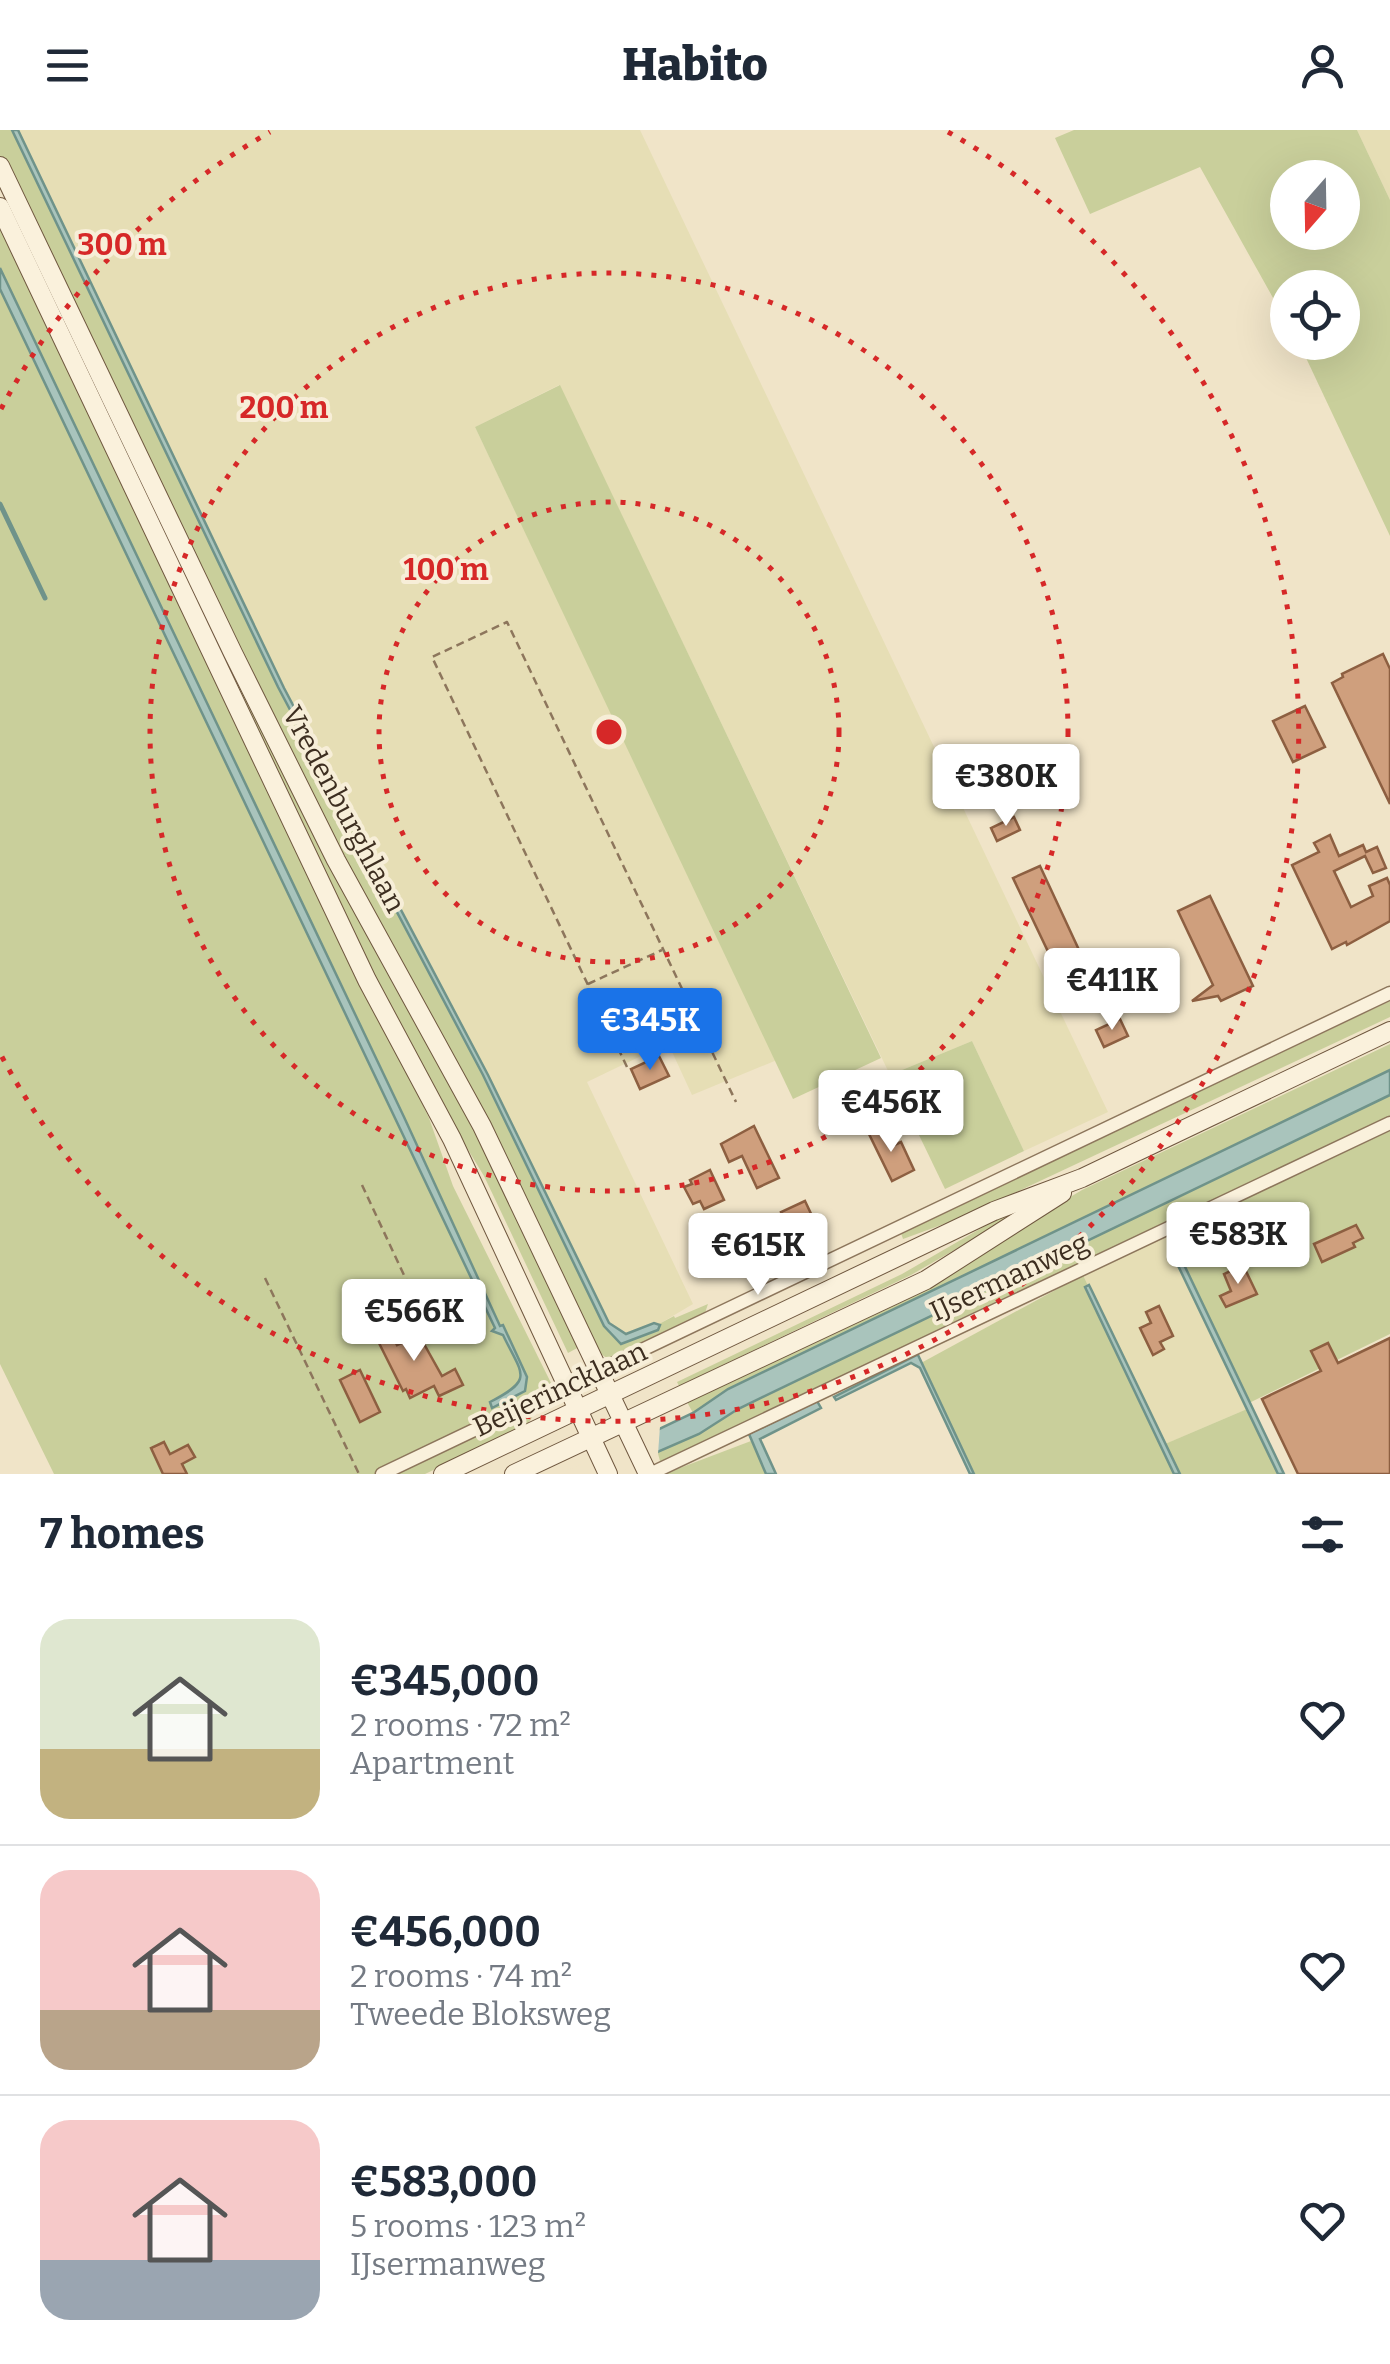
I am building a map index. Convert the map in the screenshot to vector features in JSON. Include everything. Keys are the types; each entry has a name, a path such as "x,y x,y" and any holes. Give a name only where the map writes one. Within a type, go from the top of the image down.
{"main road":[{"name":"Vredenburghlaan","path":"0,166 242,671 336,860 482,1126 646,1470"},
{"name":"Vredenburghlaan","path":"0,207 367,980 452,1139 608,1474"},
{"name":"Beijerincklaan","path":"442,1474 994,1212 1082,1178 1390,1032"},
{"name":"Beijerincklaan","path":"514,1474 926,1280 1082,1178"}],"street":[{"path":"382,1474 1390,994"},
{"name":"IJsermanweg","path":"646,1470 1390,1124"}],"path":[{"path":"627,1067 432,658 507,622 736,1102"},
{"path":"588,984 663,949"},
{"path":"362,1184 424,1318"},
{"path":"265,1278 359,1474"}],"shaded area":[{"path":"18,130 640,130 1108,1112 1024,1151 972,1041 890,1075 559,385 475,427 777,1060 692,1095 668,1043 587,1082 693,1304 659,1324 628,1333 609,1324 436,974 284,688"},
{"path":"1357,130 1390,130 1390,200"},
{"path":"1168,1234 1247,1409 1163,1445 1083,1275"}],"green space":[{"path":"0,130 12,130 278,687 483,1075 610,1334 621,1344 660,1327 674,1316 708,1304 705,1313 608,1359 597,1351 266,713 0,156"},
{"path":"1074,130 1357,130 1390,200 1390,536 1307,360 1360,360 1360,270 1270,270 1270,293 1200,167 1090,214 1055,138"},
{"path":"0,217 429,1118 453,1186 555,1391 382,1474 54,1474 0,1364"},
{"path":"560,385 881,1058 793,1099 475,427"},
{"path":"143,476 444,1063 581,1346 568,1353 484,1176 403,1043 135,480"},
{"path":"1390,1001 1390,1017 963,1217 903,1239 901,1233"},
{"path":"972,1041 1024,1151 945,1189 890,1075"},
{"path":"1390,1044 1390,1070 728,1389 693,1413 687,1402 900,1299 1082,1190"},
{"path":"1390,1095 1390,1116 657,1465 657,1450 713,1426 738,1409"},
{"path":"1390,1128 1390,1334 1247,1404 1168,1234"},
{"path":"1016,1208 1029,1212 911,1275 679,1386 677,1382 902,1274"},
{"path":"1083,1275 1176,1474 974,1474 921,1363"},
{"path":"541,1404 520,1429 425,1474 394,1474"},
{"path":"1247,1409 1278,1474 1180,1474 1165,1444"},
{"path":"751,1441 766,1474 664,1474"}],"water":[{"path":"12,130 18,130 284,688 488,1075 609,1323 626,1334 654,1323 660,1325 658,1330 621,1344 604,1326 483,1075 278,687"},
{"path":"0,268 527,1377 525,1391 492,1408 490,1402 519,1381 519,1368 503,1335 492,1331 495,1328 0,289"},
{"path":"1390,1070 1390,1095 738,1409 699,1434 607,1474 565,1474 693,1413 728,1389"},
{"path":"1176,1249 1284,1474 1278,1474 1172,1253"},
{"path":"1089,1285 1180,1474 1174,1474 1085,1287"},
{"path":"918,1355 974,1474 970,1474 920,1368 911,1363 836,1400 834,1397"},
{"path":"817,1401 821,1408 760,1439 776,1474 766,1474 749,1434"}],"pier":[{"path":"660,1426 658,1454 616,1474 560,1474"}],"building":[{"path":"1383,654 1390,669 1390,804 1332,683"},
{"path":"1305,706 1325,747 1293,762 1273,721"},
{"path":"1014,817 1020,830 997,841 991,828"},
{"path":"1330,835 1339,856 1363,845 1366,852 1377,847 1386,868 1373,873 1365,856 1334,871 1351,907 1373,896 1369,886 1387,878 1390,885 1390,921 1332,949 1292,865 1319,852 1314,843"},
{"path":"1040,866 1079,950 1053,962 1013,878"},
{"path":"1210,896 1253,986 1221,1001 1218,996 1192,1001 1213,985 1178,911"},
{"path":"1120,1019 1128,1036 1104,1047 1096,1030"},
{"path":"659,1056 669,1076 640,1089 631,1069"},
{"path":"754,1126 779,1178 757,1188 742,1156 729,1162 721,1144"},
{"path":"880,1126 890,1147 901,1142 914,1170 892,1181 868,1132"},
{"path":"710,1170 724,1200 704,1209 700,1201 693,1204 684,1187"},
{"path":"805,1201 813,1218 789,1229 781,1212"},
{"path":"1356,1225 1363,1238 1353,1243 1355,1247 1322,1262 1314,1244"},
{"path":"1243,1265 1257,1294 1226,1307 1220,1296 1231,1291 1224,1274"},
{"path":"1159,1306 1173,1336 1160,1342 1164,1349 1153,1355 1140,1328 1151,1323 1146,1312"},
{"path":"383,1317 397,1345 419,1335 442,1376 455,1369 463,1385 439,1396 434,1386 410,1398 377,1339 372,1323"},
{"path":"1390,1338 1390,1474 1298,1474 1262,1399 1321,1371 1311,1351 1328,1343 1338,1363"},
{"path":"360,1370 380,1412 360,1422 340,1380"},
{"path":"164,1442 170,1454 188,1445 195,1457 182,1464 187,1474 163,1474 151,1448"}],"waterway":[{"path":"0,504 45,598"}]}
